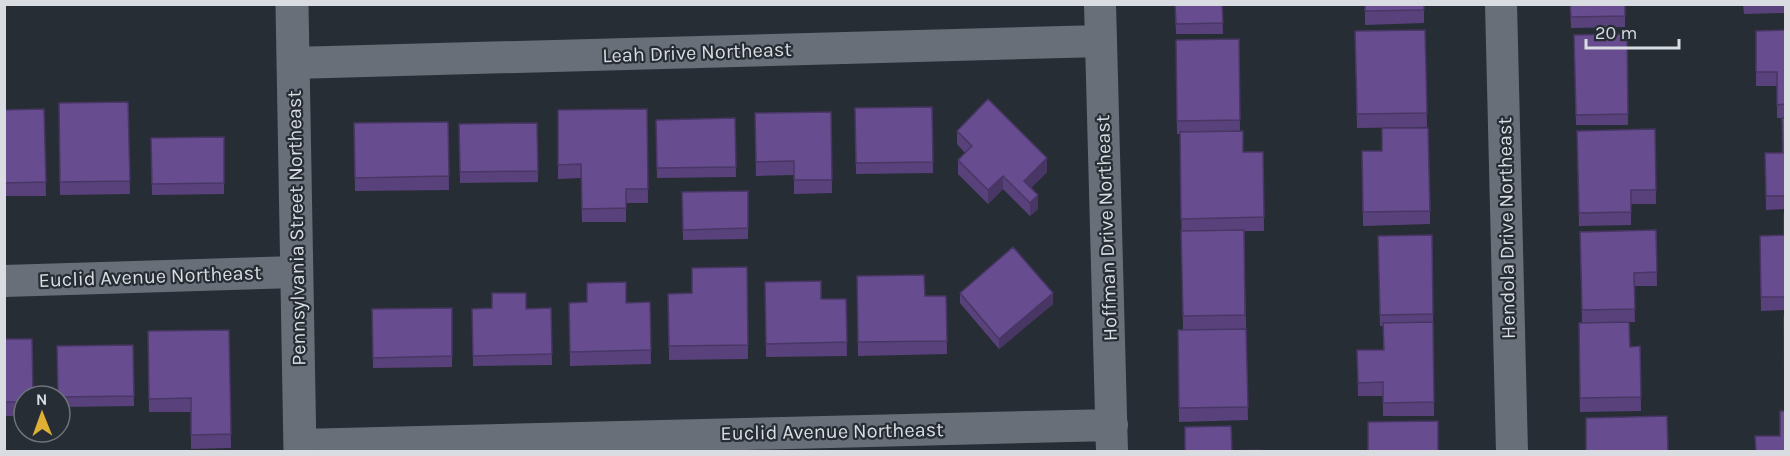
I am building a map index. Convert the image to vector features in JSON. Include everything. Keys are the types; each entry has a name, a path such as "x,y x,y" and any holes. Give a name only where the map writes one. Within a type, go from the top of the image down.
{"street":[{"name":"Pennsylvania Street Northeast","path":"291,4 300,448"},
{"name":"Hoffman Drive Northeast","path":"1100,4 1112,438"},
{"name":"Hendola Drive Northeast","path":"1501,4 1512,452"},
{"name":"Leah Drive Northeast","path":"293,63 1101,41"},
{"name":"Euclid Avenue Northeast","path":"4,281 296,272"},
{"name":"Euclid Avenue Northeast","path":"300,448 1112,438"}],"building":[{"path":"1175,4 1222,4 1223,23 1176,24"},
{"path":"1365,4 1424,4 1424,10 1365,11"},
{"path":"1570,4 1625,4 1625,16 1571,17"},
{"path":"1425,30 1427,113 1357,114 1355,31"},
{"path":"1785,30 1785,104 1777,105 1777,72 1756,72 1756,31"},
{"path":"1627,34 1628,114 1576,115 1574,35"},
{"path":"1239,39 1240,120 1177,121 1176,40"},
{"path":"988,99 1047,158 1024,181 1038,195 1030,203 1003,176 988,190 958,160 972,146 957,131"},
{"path":"128,102 130,181 60,182 59,103"},
{"path":"932,107 933,162 856,163 855,108"},
{"path":"44,109 46,182 4,183 4,110"},
{"path":"647,109 648,189 626,189 626,208 582,209 581,164 558,165 558,110"},
{"path":"831,112 832,180 794,180 794,161 756,162 755,113"},
{"path":"735,118 736,167 657,168 656,120"},
{"path":"1782,118 1785,118 1785,196 1766,196 1765,153 1783,153"},
{"path":"448,122 449,176 355,178 354,123"},
{"path":"537,123 538,171 460,172 459,124"},
{"path":"1382,128 1428,128 1430,211 1363,212 1362,151 1382,151"},
{"path":"1655,129 1656,190 1631,190 1631,212 1579,213 1577,131"},
{"path":"1243,131 1243,152 1263,152 1264,217 1181,219 1180,132"},
{"path":"224,137 224,183 152,184 151,138"},
{"path":"748,191 748,228 683,230 682,192"},
{"path":"1784,214 1785,297 1761,297 1760,236 1784,235"},
{"path":"1244,230 1245,315 1183,316 1181,231"},
{"path":"1656,230 1657,272 1634,273 1635,309 1582,310 1580,232"},
{"path":"1432,235 1433,314 1380,315 1378,236"},
{"path":"1013,247 1053,293 999,339 960,293"},
{"path":"747,267 748,345 669,346 668,294 692,293 692,268"},
{"path":"924,275 925,296 946,296 947,341 858,342 857,276"},
{"path":"821,281 821,299 846,299 847,342 766,344 765,282"},
{"path":"626,282 626,303 650,302 651,350 570,352 569,303 587,302 587,283"},
{"path":"492,293 526,293 526,309 551,308 552,354 473,356 472,309 492,308"},
{"path":"452,308 452,356 373,358 372,309"},
{"path":"1784,316 1785,316 1785,396"},
{"path":"1433,322 1434,402 1383,403 1383,382 1358,383 1357,350 1384,350 1383,323"},
{"path":"1629,322 1630,347 1640,346 1641,397 1580,398 1579,323"},
{"path":"1246,329 1248,407 1179,408 1178,330"},
{"path":"229,330 231,434 191,435 191,398 149,399 148,331"},
{"path":"4,339 32,339 33,384 12,384 12,402 4,402"},
{"path":"133,345 134,396 72,397 72,384 58,384 57,346"},
{"path":"1780,411 1785,411 1785,452 1756,452 1755,436 1780,436"},
{"path":"1667,416 1668,452 1586,452 1586,418"},
{"path":"1438,421 1438,452 1368,452 1368,422"},
{"path":"1231,426 1232,451 1258,450 1258,452 1185,452 1185,427"}]}
